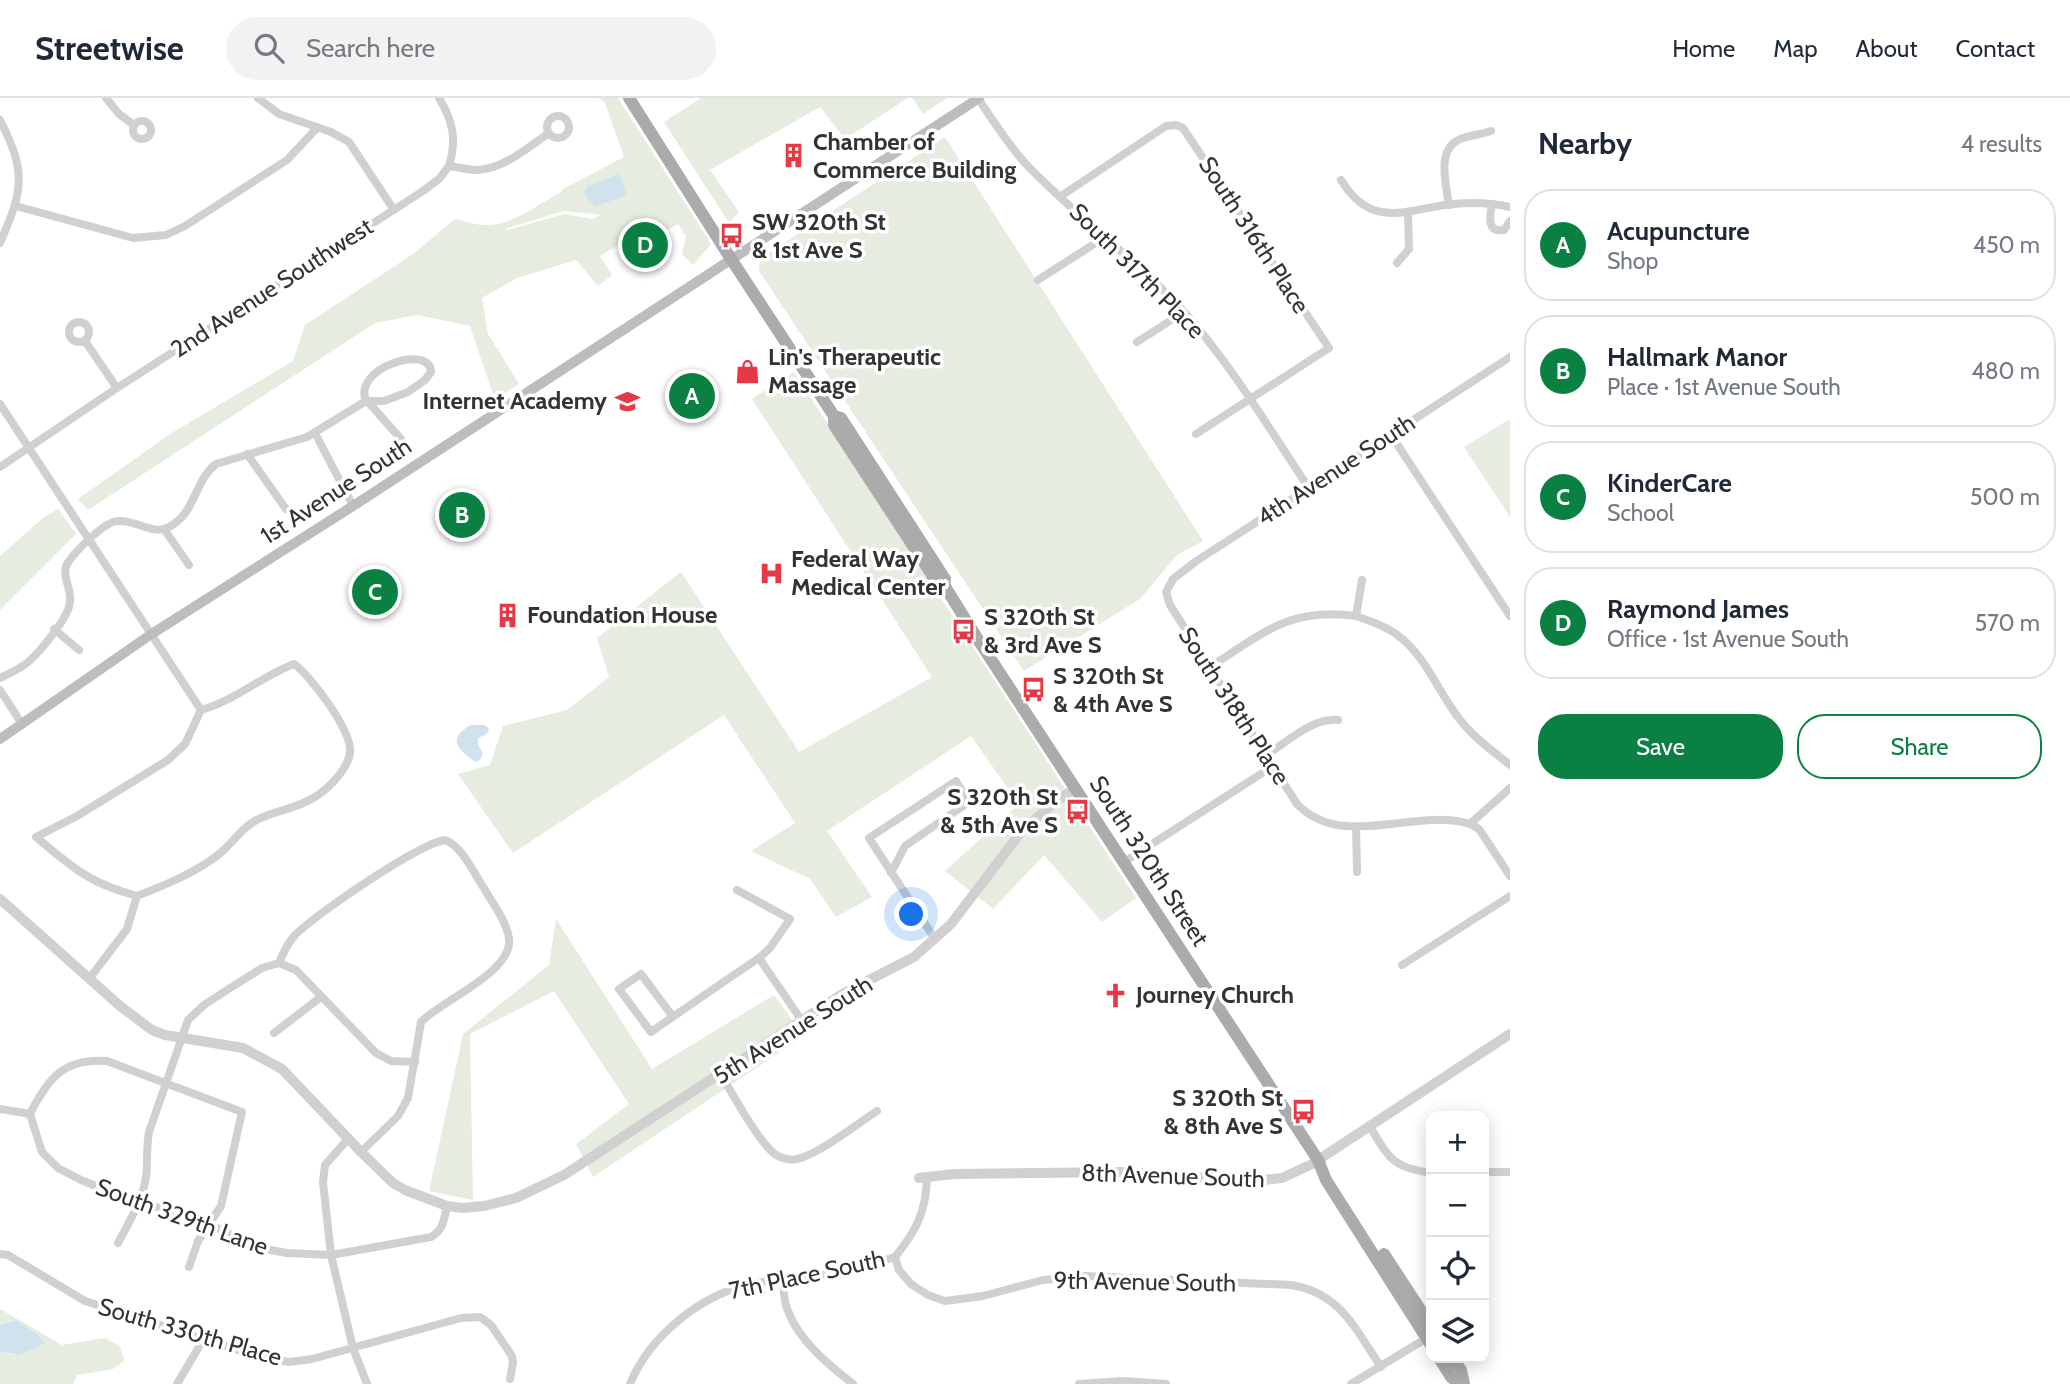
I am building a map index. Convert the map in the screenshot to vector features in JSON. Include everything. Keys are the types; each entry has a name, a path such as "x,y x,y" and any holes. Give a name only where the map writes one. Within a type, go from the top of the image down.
{"main road":[{"name":"South 320th Street","path":"629,98 834,416 834,425 936,581 944,585 1426,1331"},
{"name":"1st Avenue South","path":"0,739 150,635 979,98"},
{"name":"South 320th Street","path":"1318,1160 1333,1174 1417,1304 1426,1327"},
{"path":"1370,1246 1384,1262 1409,1301 1417,1304"},
{"path":"1442,1363 1451,1377 1462,1384"},
{"path":"1455,1363 1461,1370 1462,1384"}],"street":[{"path":"106,98 119,114 134,125"},
{"path":"258,98 279,114 349,142 394,210"},
{"path":"439,98 453,128 454,148 449,166 486,169 515,156 549,133"},
{"name":"South 317th Place","path":"979,98 1003,136 1026,163 1143,270 1219,354 1308,487"},
{"path":"0,120 17,160 19,183 16,206 0,243"},
{"name":"South 316th Place","path":"1061,195 1166,126 1176,125 1183,128 1329,348 1250,399"},
{"path":"16,206 133,238 166,235 185,226 276,168 298,150 317,128"},
{"path":"1449,205 1444,165 1447,152 1460,140 1491,131"},
{"name":"2nd Avenue Southwest","path":"0,467 117,388 394,210 439,179 449,166"},
{"path":"1340,180 1364,206 1389,214 1408,214 1449,205 1492,204 1510,207"},
{"path":"1492,204 1489,221 1492,227 1501,231 1507,228 1510,221"},
{"path":"1397,263 1409,250 1408,214"},
{"path":"1038,280 1105,237"},
{"path":"1137,342 1184,313"},
{"path":"85,341 117,388"},
{"name":"4th Avenue South","path":"1167,588 1185,569 1510,357"},
{"path":"0,678 26,663 65,616 70,602 66,566 106,525 118,520 153,530 164,529 185,514 205,475 213,467 225,460 315,433 367,402 390,399 414,388 430,375 431,365 426,360 418,359 383,368 375,373 367,384 364,395 367,402 401,439"},
{"path":"1196,434 1250,399"},
{"path":"0,404 201,710"},
{"path":"315,433 353,506"},
{"path":"1391,435 1510,616"},
{"path":"247,454 286,509"},
{"path":"164,529 189,565"},
{"path":"1356,616 1362,580"},
{"name":"South 318th Place","path":"1167,588 1168,601 1297,804 1313,817 1340,826 1356,827"},
{"path":"1210,667 1286,621 1322,613 1356,616 1381,625 1404,640 1422,660 1463,724 1486,747 1510,765"},
{"path":"54,629 79,650"},
{"path":"294,664 341,723 350,748 348,761 318,795 256,820 219,854 196,869 137,896 109,888 80,874 36,837 77,816 168,760 185,744 201,710 217,706 269,674 294,664"},
{"path":"0,690 22,724"},
{"path":"1266,755 1317,723 1338,720"},
{"path":"1124,862 1273,766"},
{"path":"891,873 908,844 969,802 956,781 869,838 891,873 935,939"},
{"name":"5th Avenue South","path":"0,900 143,1024 165,1035 243,1048 267,1059 294,1080 393,1183 421,1197 447,1206 463,1208 499,1203 538,1189 586,1162 844,993 902,964 951,924 1021,832 1046,809 1076,788"},
{"path":"1470,824 1510,788"},
{"path":"1357,872 1356,827 1446,819 1470,824 1479,829 1510,876"},
{"path":"118,1243 138,1203 146,1178 149,1132 188,1020 204,1005 255,972 279,963 293,937 310,923 416,850 445,840 456,847 491,900 507,933 509,944 505,955 480,980 421,1022 411,1088 404,1107 390,1125 361,1152"},
{"path":"673,1017 641,974 619,989 650,1032 673,1017 759,958 771,948 790,919 737,890"},
{"path":"89,979 127,929 137,896"},
{"path":"1402,965 1510,896"},
{"path":"759,958 802,1021"},
{"path":"279,963 296,970 381,1056 397,1062 415,1062"},
{"path":"274,1033 321,997"},
{"name":"8th Avenue South","path":"923,1178 954,1174 1126,1172 1264,1180 1291,1175 1510,1034"},
{"path":"0,1109 30,1114 38,1098 58,1072 90,1060 107,1061 167,1086 242,1112 221,1206 198,1241 189,1267"},
{"path":"720,1074 764,1142 777,1156 787,1159 797,1159 830,1143 877,1111"},
{"name":"South 329th Lane","path":"30,1114 41,1152 58,1168 80,1180 138,1203 187,1214 260,1248 287,1253 331,1255 431,1237 439,1233 447,1206"},
{"path":"1369,1125 1388,1157 1396,1164 1426,1172"},
{"path":"348,1139 329,1158 322,1174 331,1255 353,1348 368,1384"},
{"path":"1489,1172 1510,1172"},
{"name":"7th Place South","path":"630,1384 655,1344 677,1323 702,1304 733,1289 783,1279 838,1273 895,1257 918,1224 924,1210 923,1178"},
{"name":"South 330th Place","path":"0,1254 8,1255 85,1301 260,1357 289,1362 312,1359 461,1318 480,1317 491,1325 512,1356 510,1379"},
{"name":"9th Avenue South","path":"895,1257 900,1270 911,1284 928,1295 945,1301 983,1296 1043,1280 1083,1276 1292,1285 1320,1292 1338,1305 1381,1367"},
{"path":"783,1279 784,1299 794,1323 825,1362 853,1384"},
{"path":"1351,1384 1426,1339"},
{"path":"177,1384 204,1340"},
{"path":"1079,1384 1122,1381 1165,1384"}],"shaded area":[{"path":"599,98 618,98 711,244 693,265 682,254 686,236 678,224 659,235 643,230 600,256 612,275 598,286 576,260 517,278 482,298 488,334 519,384 495,400 470,326 417,315 375,323 88,510 78,499 170,434 293,361 305,325 413,254 455,219 485,225 509,221 624,157 605,103","holes":["564,211 601,215 592,219 564,214 504,229"]},
{"path":"701,98 908,98 845,139 820,107 710,170 739,212 729,223 664,122"},
{"path":"912,98 947,98 923,114"},
{"path":"945,137 1203,541 1177,555 1140,599 1024,671 759,271 760,261 767,254"},
{"path":"794,372 1136,898 1102,922 1044,855 993,909 945,871 1019,804 971,736 827,831 872,897 836,917 810,879 751,851 795,823 724,715 513,853 458,774 490,765 503,726 567,710 609,677 597,638 681,572 799,752 932,677 752,399"},
{"path":"1510,419 1510,517 1464,447"},
{"path":"58,509 76,534 0,610 0,556 44,517"},
{"path":"556,919 652,1069 774,995 804,1036 593,1177 576,1144 629,1104 554,991 470,1034 473,1200 429,1191 463,1034 549,965"},
{"path":"0,1309 62,1345 105,1338 120,1346 124,1361 113,1369 77,1375 73,1384 0,1384 0,1352 14,1355 38,1335 16,1320 0,1325"}],"water":[{"path":"619,174 627,195 595,206 586,197 584,192 588,186"},
{"path":"471,725 484,725 489,728 487,734 478,738 483,754 480,760 475,762 457,744 459,735"},
{"path":"16,1320 45,1343 19,1355 0,1352 0,1325"}],"place":[{"name":"Chamber of Commerce Building","path":"793,156"},
{"name":"SW 320th St & 1st Ave S","path":"732,236"},
{"name":"Raymond James","path":"645,245"},
{"name":"Lin's Therapeutic Massage","path":"748,371"},
{"name":"Acupuncture","path":"692,396"},
{"name":"Internet Academy","path":"627,401"},
{"name":"Hallmark Manor","path":"462,515"},
{"name":"Federal Way Medical Center","path":"771,573"},
{"name":"KinderCare","path":"375,592"},
{"name":"Foundation House","path":"507,615"},
{"name":"S 320th St & 3rd Ave S","path":"964,631"},
{"name":"S 320th St & 4th Ave S","path":"1033,690"},
{"name":"S 320th St & 5th Ave S","path":"1078,811"},
{"name":"Journey Church","path":"1116,995"},
{"name":"S 320th St & 8th Ave S","path":"1303,1112"}]}
